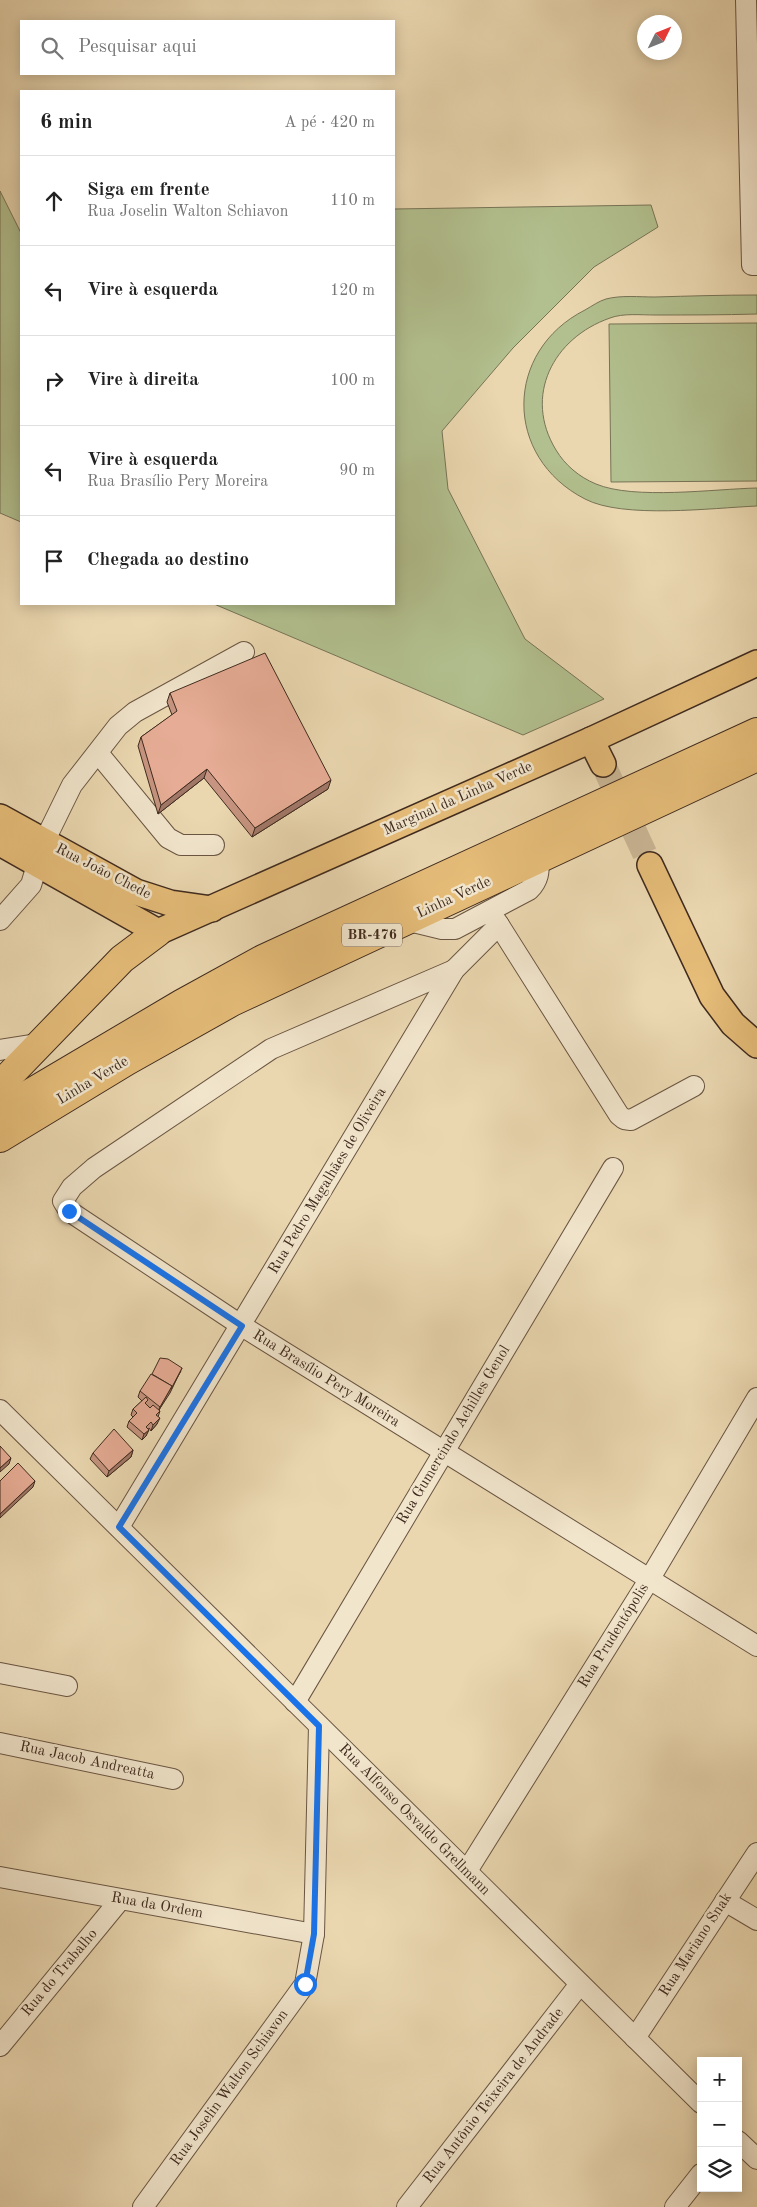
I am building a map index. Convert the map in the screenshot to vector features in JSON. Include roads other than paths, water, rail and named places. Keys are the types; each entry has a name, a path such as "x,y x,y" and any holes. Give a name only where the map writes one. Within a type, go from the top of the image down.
{"highway":[{"name":"Linha Verde","path":"0,1111 181,1004 263,959 757,732"},
{"name":"Linha Verde","path":"0,1138 178,1031 298,970 757,757"},
{"path":"0,1086 122,959 158,932"}],"main road":[{"name":"Marginal da Linha Verde","path":"158,932 591,740 757,663"},
{"path":"591,740 603,764"},
{"name":"Rua João Chede","path":"0,817 40,852 158,932"},
{"name":"Rua João Chede","path":"0,843 40,852 151,898 212,909"},
{"path":"650,865 712,996 733,1024 757,1045"}],"street":[{"path":"746,0 752,266 757,265"},
{"path":"3,912 31,884 40,852 72,785 118,726 135,712 244,652"},
{"path":"98,753 168,838 181,845 214,845"},
{"name":"Rua Pedro Magalhães de Oliveira","path":"119,1527 242,1326 454,970 495,918 535,884 539,876 539,858"},
{"path":"405,920 442,929 455,929 495,918 619,1115 624,1119 631,1120 694,1086"},
{"name":"Rua Brasílio Pery Moreira","path":"454,970 271,1049 94,1168 72,1186 63,1201 69,1211 242,1326 757,1646"},
{"path":"0,1050 43,1042"},
{"name":"Rua Gumercindo Achilles Genol","path":"295,1702 613,1168"},
{"name":"Rua Prudentópolis","path":"467,1871 649,1580 757,1398"},
{"name":"Rua Alfonso Osvaldo Grellmann","path":"0,1410 700,2102"},
{"path":"0,1673 68,1686"},
{"name":"Rua Joselin Walton Schiavon","path":"143,2207 305,1984 314,1934 319,1726"},
{"name":"Rua Jacob Andreatta","path":"0,1743 174,1779"},
{"name":"Rua Mariano Snak","path":"635,2038 757,1852"},
{"name":"Rua da Ordem","path":"0,1878 314,1934"},
{"name":"Rua do Trabalho","path":"0,2046 120,1900"},
{"path":"725,1901 757,1920"},
{"name":"Rua Antônio Teixeira de Andrade","path":"407,2207 580,1984"},
{"path":"742,2144 757,2159"},
{"path":"675,2207 697,2179"}],"tunnel":[{"path":"603,764 650,865"}]}
